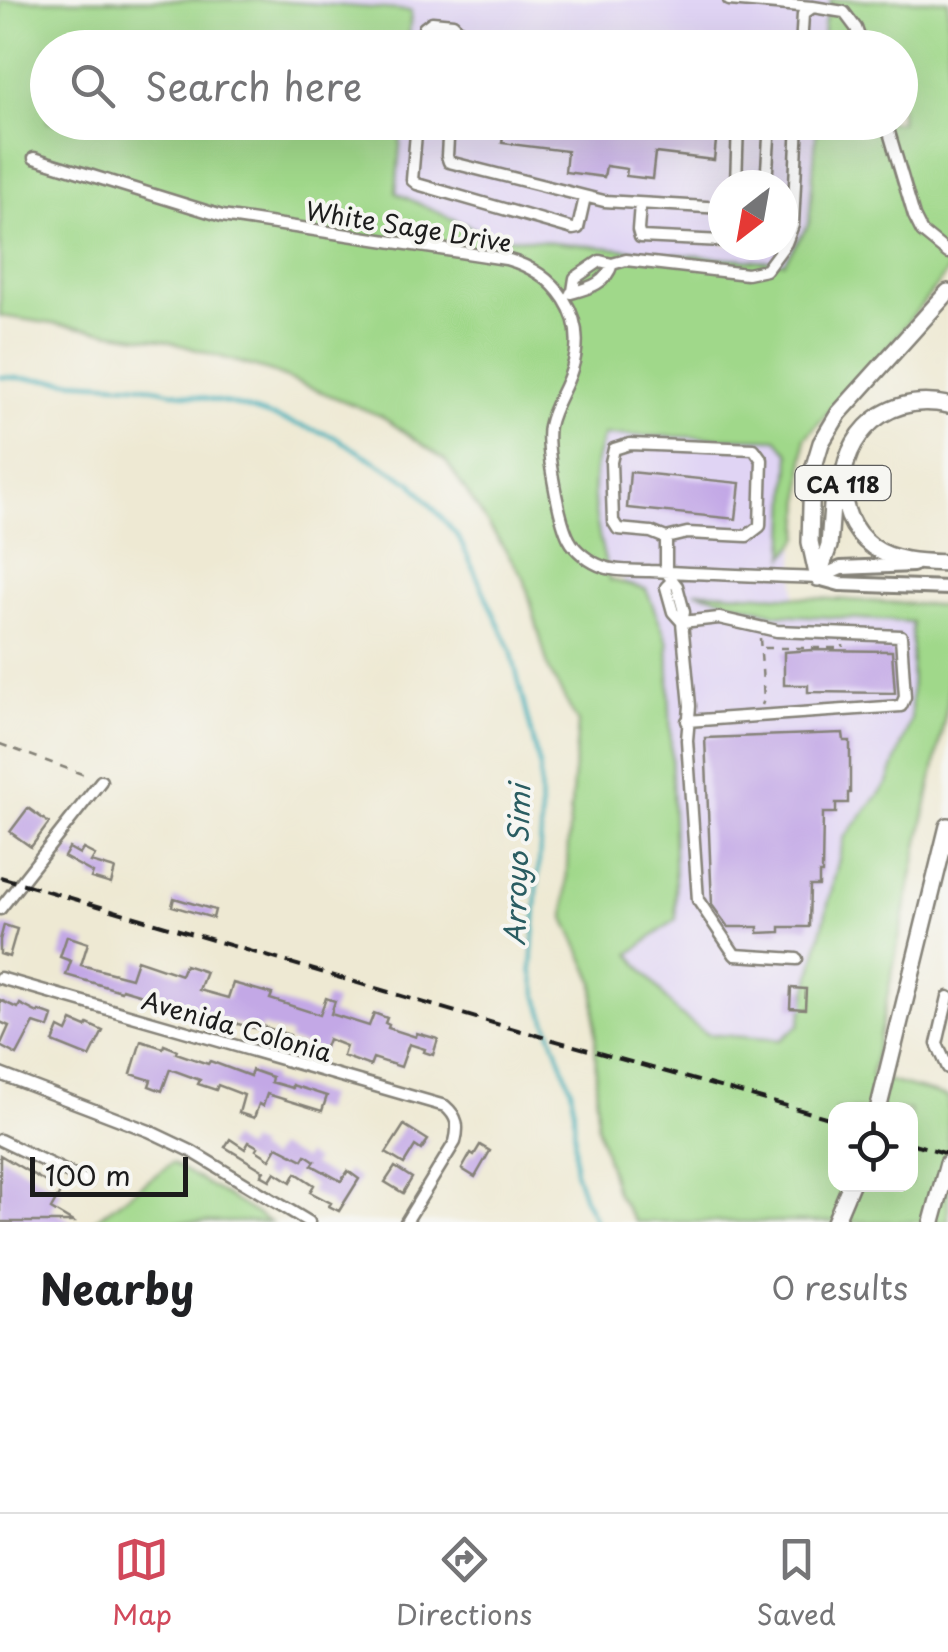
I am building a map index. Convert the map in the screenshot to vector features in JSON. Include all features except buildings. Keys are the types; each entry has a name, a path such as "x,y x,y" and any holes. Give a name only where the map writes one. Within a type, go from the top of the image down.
{"highway":[{"path":"818,578 810,542 812,473 822,443 840,413 948,292"},
{"name":"CA 118","path":"948,404 915,402 882,414 850,450 842,489 844,506 856,528 874,548 913,562 948,564"},
{"path":"818,578 829,546 833,481 850,450"},
{"path":"880,1102 948,826"},
{"path":"932,1222 948,1164"},
{"path":"835,1222 848,1192"}],"main road":[{"path":"818,578 841,568 948,564"},
{"path":"818,578 840,584 948,588"}],"street":[{"path":"729,0 844,12 857,30"},
{"path":"803,30 803,14 813,7"},
{"path":"424,30 432,22 453,24 458,30"},
{"path":"415,140 412,180 417,184 573,229 578,228 585,196"},
{"path":"448,140 449,162 604,201 708,207"},
{"path":"736,170 737,140"},
{"path":"767,170 769,140"},
{"path":"797,140 793,225 786,243 766,270 747,274 626,260 612,264 600,261 575,278 568,294 576,351 570,377 550,423 548,440 569,539 580,553 604,568 669,576 818,578"},
{"path":"891,140 922,232 948,253"},
{"name":"White Sage Drive","path":"34,158 222,216 506,259 530,267 568,294"},
{"path":"640,204 640,237 708,240"},
{"path":"568,294 587,290 608,276 612,264"},
{"path":"630,444 754,449 762,460 760,526 747,536 687,533 666,538 651,532 618,529 613,521 614,449 630,444"},
{"path":"666,538 666,587 673,612 682,622 690,706 687,720 698,900 735,955 797,958"},
{"path":"682,622 719,618 777,631 900,636 905,697 901,706 687,720"},
{"path":"0,910 100,780"},
{"name":"Avenida Colonia","path":"0,978 446,1106 456,1120 455,1142 406,1222"},
{"path":"948,997 937,1044 948,1068"},
{"path":"0,1074 192,1151 308,1222"},
{"path":"0,1140 88,1182"}],"path":[{"path":"761,648 843,648 842,634"},
{"path":"760,635 762,716"},
{"path":"0,744 100,780"}],"shaded area":[{"path":"260,0 831,0 824,30 409,30 411,11"},
{"path":"401,140 816,140 809,224 798,241 798,170 708,170 708,257 487,235 396,193"},
{"path":"595,432 798,435 794,607 926,616 918,726 796,1066 700,1042 626,958 668,918 642,601 592,547"}],"green space":[{"path":"0,0 260,0 411,11 409,30 30,30 30,140 401,140 396,193 487,235 708,257 708,260 784,262 798,260 798,241 809,224 816,140 918,140 918,30 824,30 831,0 948,0 948,271 894,340 805,438 800,537 785,557 790,454 777,439 604,435 594,489 597,526 610,580 646,589 668,642 676,919 630,954 678,1013 707,1034 780,1040 799,1025 844,838 888,783 911,719 912,622 776,614 695,591 948,606 948,701 871,1076 948,1097 948,1222 635,1222 616,1192 597,1125 594,981 565,918 578,723 549,670 524,578 445,460 381,416 272,372 167,341 0,316"},
{"path":"172,1163 270,1222 92,1222"}],"waterway":[{"name":"Arroyo Simi","path":"0,377 139,385 233,404 333,436 412,483 459,538 511,650 540,769 541,832 532,969 538,998 571,1088 575,1171 596,1222"}],"railway":[{"path":"0,877 828,1118"},
{"path":"918,1145 948,1154"}]}
